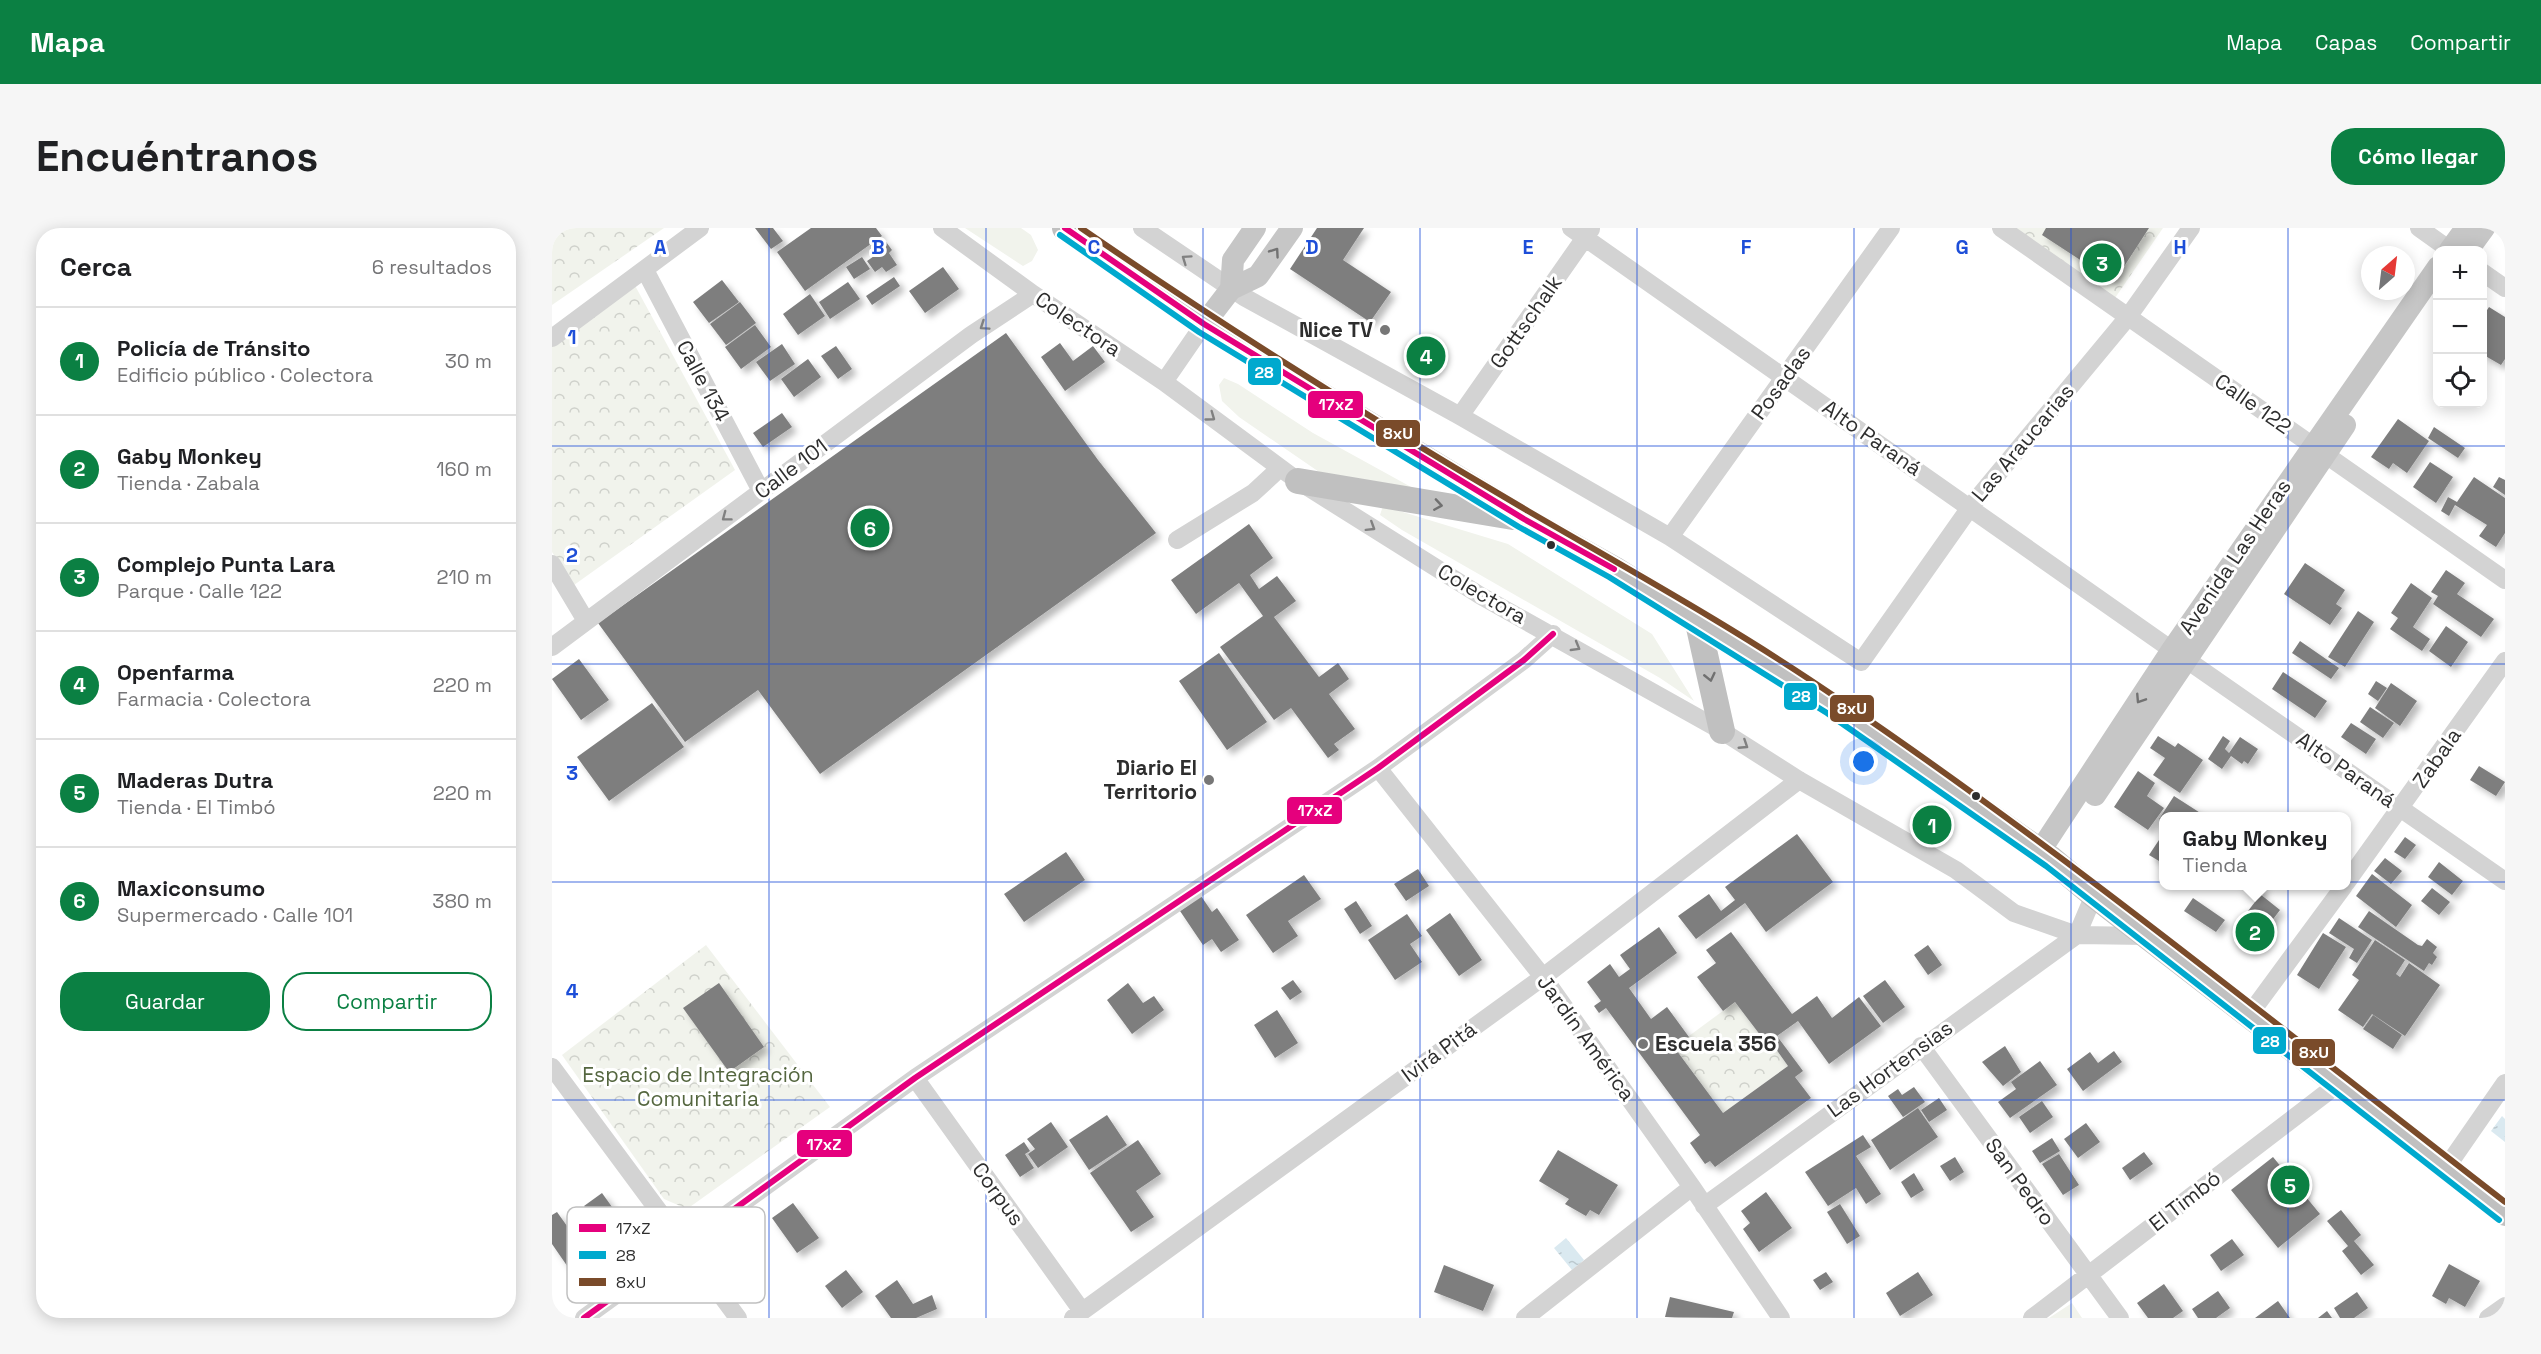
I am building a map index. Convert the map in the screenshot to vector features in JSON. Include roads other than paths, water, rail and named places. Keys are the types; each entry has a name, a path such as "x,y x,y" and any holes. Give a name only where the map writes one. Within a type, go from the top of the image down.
{"highway":[{"path":"1065,228 1204,324 1524,519 1614,569 1832,705 2046,855 2094,895 2505,1213"},
{"path":"1288,475 1524,519"},
{"path":"1698,622 1722,730"}],"main road":[{"path":"1231,289 1233,260 1255,228"},
{"path":"1204,324 1231,289 1258,276 1292,228"},
{"path":"2453,246 2466,228"},
{"path":"2471,246 2484,228"},
{"name":"Avenida Las Heras","path":"2046,855 2433,275"},
{"name":"Avenida Las Heras","path":"2318,449 2433,300"}],"street":[{"path":"552,338 700,228"},
{"name":"Colectora","path":"942,228 1033,294 1164,382 1288,475 1481,596 1554,634 1722,730 1799,780 1956,870 2014,913 2077,935"},
{"path":"1142,228 1231,289 1460,416 1670,537"},
{"name":"Posadas","path":"1670,537 1786,378 1891,228"},
{"name":"Calle 122","path":"2001,228 2505,580"},
{"name":"Las Araucarias","path":"1670,537 1860,662 1971,506 2128,317 2191,228"},
{"path":"2419,228 2444,246"},
{"name":"Alto Paraná","path":"1583,231 1786,378 2505,881"},
{"name":"Gottschalk","path":"1460,416 1583,231"},
{"name":"Calle 134","path":"645,270 761,491"},
{"path":"2487,275 2505,288"},
{"name":"Calle 101","path":"552,647 971,335 1033,294"},
{"path":"1164,382 1204,324"},
{"path":"1177,540 1253,493 1288,475"},
{"path":"552,564 586,621"},
{"path":"737,1207 915,1078 1378,768 1524,660 1554,634"},
{"name":"Zabala","path":"2351,876 2505,661"},
{"name":"Jardín América","path":"1378,768 1543,977 1692,1187 1781,1318"},
{"name":"Ivirá Pitá","path":"1078,1315 1543,977 1799,780"},
{"name":"Zabala","path":"2249,1015 2341,890"},
{"path":"2094,895 2077,935 2147,936"},
{"name":"Las Hortensias","path":"1704,1206 1921,1046 2077,935"},
{"name":"San Pedro","path":"1921,1046 2120,1318"},
{"path":"552,1067 656,1207"},
{"name":"Corpus","path":"915,1078 1078,1315"},
{"path":"2446,1168 2505,1083"},
{"name":"El Timbó","path":"2032,1318 2338,1084"},
{"path":"1525,1318 1692,1187"},
{"path":"584,1318 605,1303"},
{"path":"727,1303 738,1318"},
{"path":"2488,1318 2505,1305"}],"water":[{"path":"2502,1116 2505,1119 2505,1142 2491,1131"},
{"path":"1566,1238 1584,1260 1572,1270 1554,1248"}],"place":[{"name":"Complejo Punta Lara","path":"2102,263"},
{"name":"Nice TV","path":"1385,330"},
{"name":"Openfarma","path":"1426,356"},
{"name":"Maxiconsumo","path":"870,528"},
{"name":"Diario El Territorio","path":"1209,780"},
{"name":"Policía de Tránsito","path":"1932,825"},
{"name":"Gaby Monkey","path":"2255,932"},
{"name":"Escuela 356","path":"1643,1044"},
{"name":"Maderas Dutra","path":"2290,1185"}],"park label":[{"name":"Espacio de Integración Comunitaria","path":"698,1087"}]}
